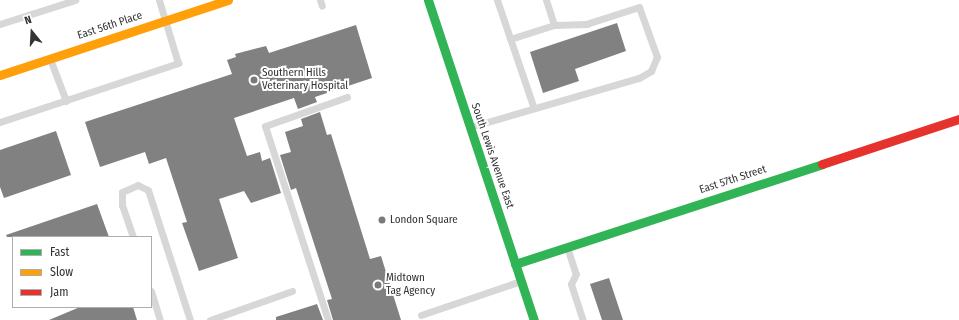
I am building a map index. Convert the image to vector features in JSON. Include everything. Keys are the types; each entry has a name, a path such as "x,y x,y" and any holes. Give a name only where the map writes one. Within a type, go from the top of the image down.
{"street":[{"name":"East 56th Place","path":"0,75 228,0"},
{"name":"South Lewis Avenue East","path":"428,0 534,320"},
{"name":"East 57th Street","path":"515,264 959,119"}],"lane":[{"path":"0,24 75,0"},
{"path":"0,122 178,63 159,0"},
{"path":"497,0 533,106"},
{"path":"546,0 554,25"},
{"path":"469,127 533,106 555,104 639,78 651,71 657,57 639,7 586,24 554,25 510,39"},
{"path":"50,58 66,101"},
{"path":"328,320 265,126 347,97"},
{"path":"133,236 122,205 122,192 138,185 148,190 190,320"},
{"path":"567,247 576,274 571,284 583,320"},
{"path":"421,315 521,281"},
{"path":"210,320 292,291"},
{"path":"152,295 160,320"}],"building":[{"path":"617,23 626,51 575,69 579,81 543,93 530,52"},
{"path":"356,25 372,78 315,97 317,102 298,109 294,98 234,118 247,156 260,152 262,161 270,158 281,193 251,203 244,191 219,199 238,258 199,271 182,223 187,222 166,158 149,164 145,152 100,167 85,122 232,74 227,60 236,57 235,54 266,46 269,53"},
{"path":"320,112 327,135 331,134 370,259 381,256 401,320 333,320 327,300 332,299 296,188 291,190 280,155 291,152 285,132 303,126 301,119"},
{"path":"56,131 71,175 4,198 0,187 0,150"},
{"path":"97,204 109,236 7,237 6,235"},
{"path":"609,278 623,320 602,320 590,284"},
{"path":"317,304 323,320 276,320 276,317"},
{"path":"78,308 133,308 137,320 49,320"}],"traffic: fast":[{"path":"428,0 534,320"},
{"path":"515,264 822,164"}],"traffic: slow":[{"path":"0,75 228,0"}],"traffic: jam":[{"path":"822,164 959,119"}],"place":[{"name":"Southern Hills Veterinary Hospital","path":"254,80"},
{"name":"London Square","path":"382,220"},
{"name":"Midtown Tag Agency","path":"378,285"}]}
